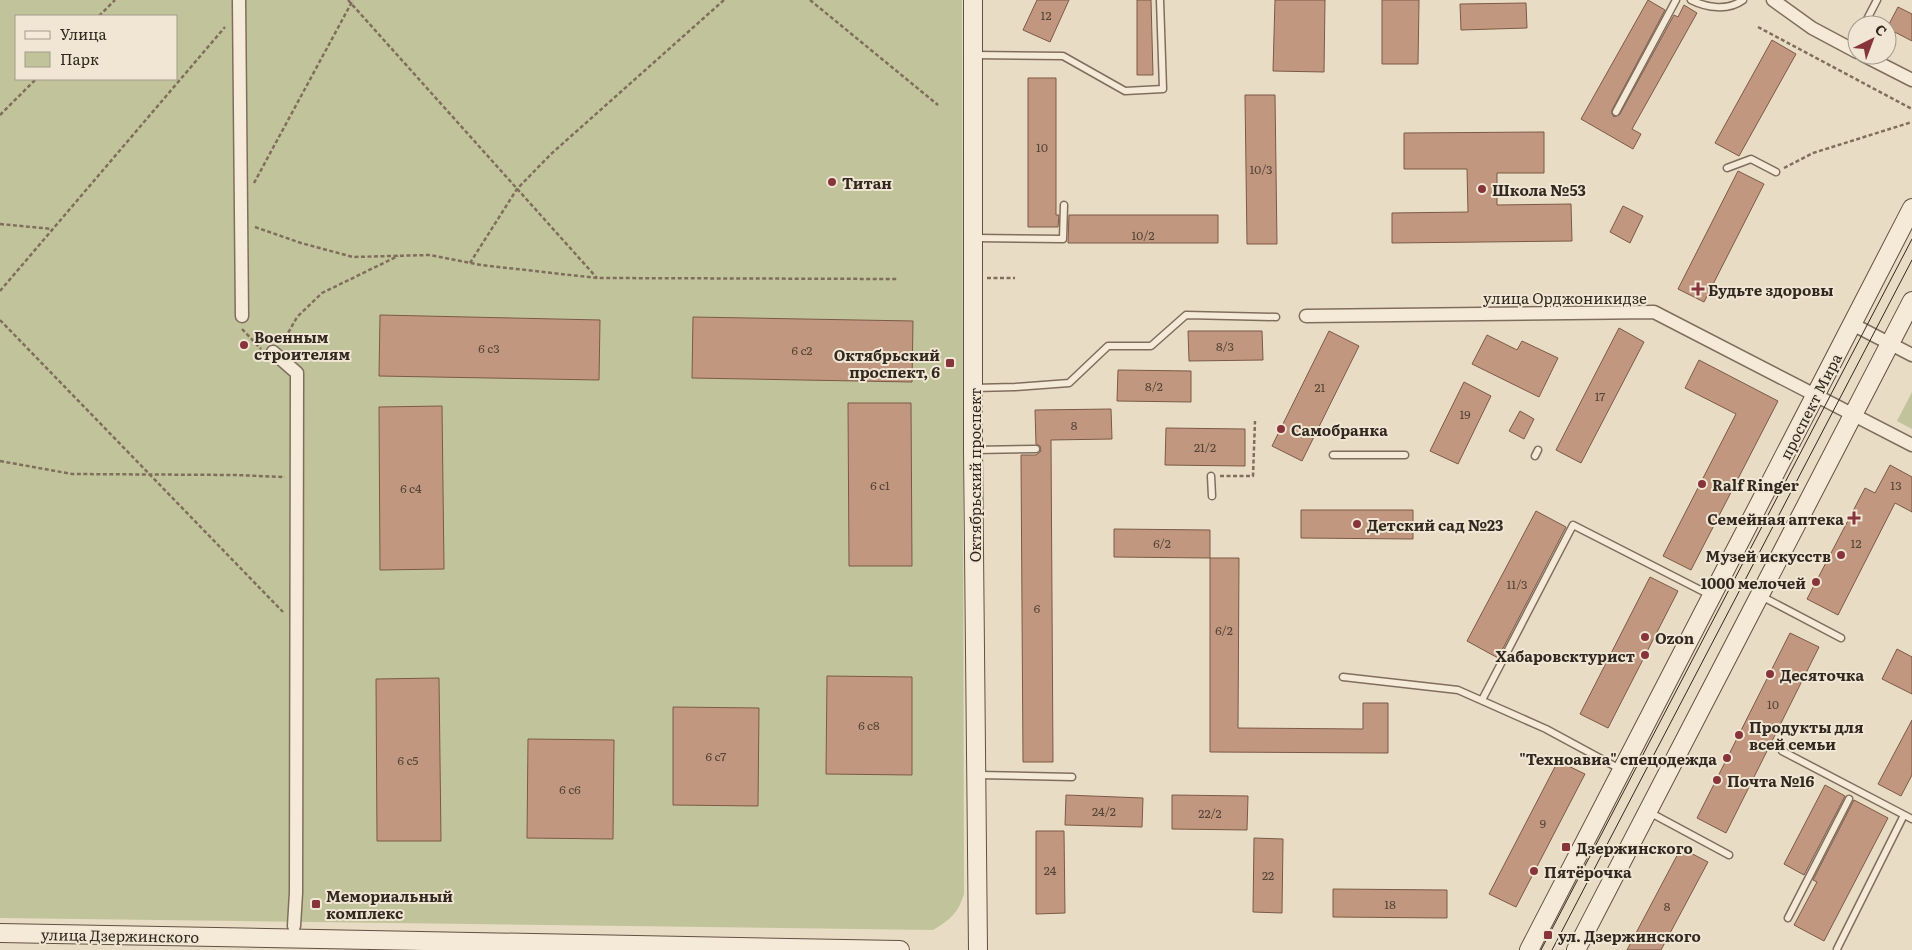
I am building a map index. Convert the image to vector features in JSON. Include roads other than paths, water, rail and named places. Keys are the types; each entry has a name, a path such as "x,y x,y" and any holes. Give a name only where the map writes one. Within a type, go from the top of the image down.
{"main road":[{"name":"Октябрьский проспект","path":"973,0 973,450 978,775 978,950"},
{"name":"проспект Мира","path":"1529,950 1912,208"},
{"path":"1576,950 1912,301"},
{"name":"улица Дзержинского","path":"0,933 372,945 900,950"}],"street":[{"path":"239,0 240,321"},
{"path":"1773,0 1812,28 1847,44"},
{"path":"1885,65 1912,80"},
{"name":"улица Орджоникидзе","path":"1306,316 1654,312 1912,446"},
{"path":"1852,324 1912,355"},
{"path":"271,353 296,373 290,478 296,893 294,926"}],"lane":[{"path":"973,55 1063,56 1126,91 1163,89 1160,0"},
{"path":"1616,112 1676,0"},
{"path":"1691,0 1700,5 1721,8 1743,0"},
{"path":"1869,15 1877,0"},
{"path":"1727,168 1751,159 1776,172"},
{"path":"973,238 1063,239 1064,205"},
{"path":"973,388 1015,388 1069,383 1108,346 1151,346 1186,315 1276,316"},
{"path":"973,450 1036,449"},
{"path":"1333,455 1405,455"},
{"path":"1211,476 1212,496"},
{"path":"1482,700 1573,525 1711,596"},
{"path":"1760,596 1841,638"},
{"path":"1343,677 1458,690 1546,729 1623,770"},
{"path":"1782,751 1912,819"},
{"path":"978,775 1072,777"},
{"path":"1788,918 1849,799"},
{"path":"1648,811 1729,855"},
{"path":"1837,949 1904,814"}],"tram line":[{"path":"1541,950 1912,239"},
{"path":"1552,950 1912,260"}],"place":[{"name":"Титан","path":"832,182"},
{"name":"Школа №53","path":"1482,189"},
{"name":"Будьте здоровы","path":"1698,289"},
{"name":"Военным строителям","path":"244,345"},
{"name":"Октябрьский проспект, 6","path":"950,363"},
{"name":"Самобранка","path":"1281,429"},
{"name":"Ralf Ringer","path":"1702,484"},
{"name":"Семейная аптека","path":"1854,518"},
{"name":"Детский сад №23","path":"1357,524"},
{"name":"Музей искусств","path":"1841,555"},
{"name":"1000 мелочей","path":"1816,582"},
{"name":"Ozon","path":"1645,637"},
{"name":"Хабаровсктурист","path":"1645,655"},
{"name":"Десяточка","path":"1770,674"},
{"name":"Продукты для всей семьи","path":"1739,735"},
{"name":"\"Техноавиа\" спецодежда","path":"1727,758"},
{"name":"Почта №16","path":"1717,780"},
{"name":"Дзержинского","path":"1566,847"},
{"name":"Пятёрочка","path":"1534,871"},
{"name":"Мемориальный комплекс","path":"316,904"},
{"name":"ул. Дзержинского","path":"1548,935"}]}
